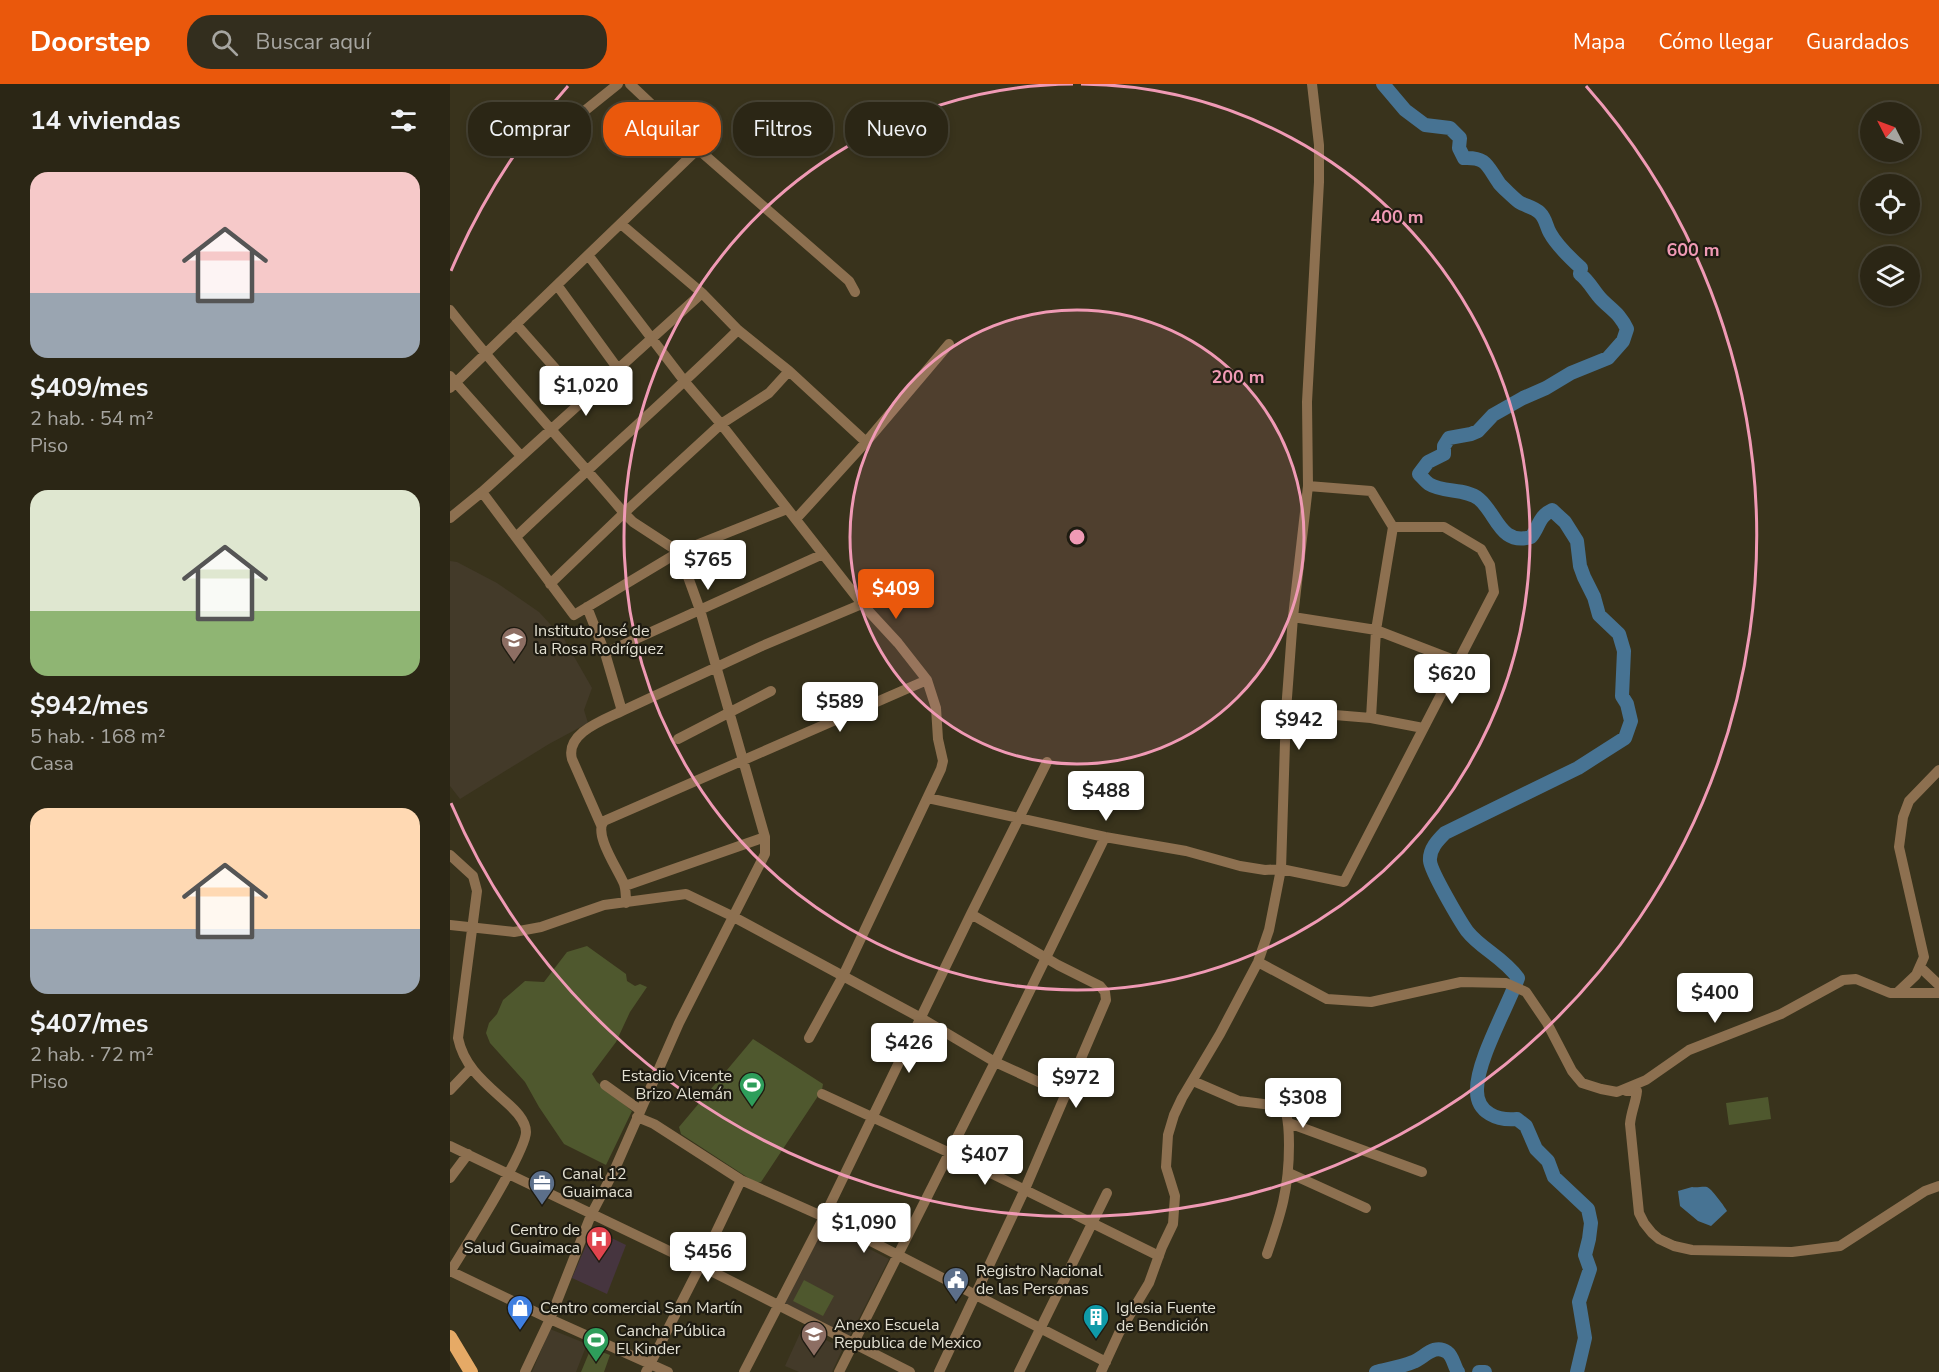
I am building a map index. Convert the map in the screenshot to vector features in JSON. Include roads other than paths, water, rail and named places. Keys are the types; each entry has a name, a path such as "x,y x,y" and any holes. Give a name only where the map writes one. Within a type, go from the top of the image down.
{"main road":[{"path":"450,1337 471,1372"}],"street":[{"path":"591,106 618,84"},
{"path":"630,84 649,102"},
{"path":"605,1085 638,1114 741,1180 824,1217 1040,1327 1104,1367 1119,1333 1149,1283 1173,1224 1175,1196 1166,1167 1168,1135 1182,1098 1258,962 1269,930 1281,870 1286,711 1293,617 1308,486 1307,402 1319,182 1319,145 1312,84"},
{"path":"521,456 452,382 485,354 691,156"},
{"path":"706,156 849,281 855,292"},
{"path":"621,224 702,293 738,330 789,371 866,442"},
{"path":"588,255 685,382 721,424 862,604 927,680 936,708 938,740 943,760 928,798 843,975 809,1038"},
{"path":"557,285 618,369"},
{"path":"450,518 482,492 702,293"},
{"path":"450,310 485,354 624,513 633,522 680,552 765,837 765,854 679,1023 614,1171 591,1215 550,1319 525,1372"},
{"path":"516,324 583,400"},
{"path":"516,537 587,469 685,382 738,330"},
{"path":"796,519 866,442 949,344"},
{"path":"550,584 721,424 769,393 789,371"},
{"path":"1308,486 1371,491 1393,527 1376,630 1371,718"},
{"path":"482,492 574,615 680,552 788,509"},
{"path":"928,798 1106,837 1186,851 1240,866 1281,870 1344,882 1494,592 1490,565 1481,549 1444,527 1393,527"},
{"path":"604,653 823,554"},
{"path":"626,903 626,886 610,857 600,832 601,825 572,759 570,748 575,741 588,728 622,711 862,604"},
{"path":"587,607 622,711"},
{"path":"1293,617 1376,630 1459,662"},
{"path":"601,825 604,821 927,680"},
{"path":"678,738 771,691"},
{"path":"1286,711 1371,718 1423,728"},
{"path":"744,1372 824,1217 1047,762"},
{"path":"1897,993 1916,975 1924,957 1899,847 1903,817 1909,801 1939,770"},
{"path":"626,886 765,837"},
{"path":"839,1372 899,1256 1106,837"},
{"path":"450,855 473,876 477,891 462,1016 454,1038 470,1069 511,1107 524,1123 526,1131 525,1140 508,1174 450,1271 649,1368 668,1372"},
{"path":"450,925 514,932 524,931 604,905 686,894 843,975 995,1062 1067,1095"},
{"path":"939,1372 1067,1095 1105,1006 1106,996 1100,987 971,914"},
{"path":"1258,962 1327,999 1371,1002 1461,982 1506,983 1526,992 1547,1023 1572,1071 1582,1083 1617,1092 1637,1090 1630,1124 1639,1213 1652,1233 1674,1246 1692,1250 1792,1252 1840,1246 1925,1191 1939,1185"},
{"path":"1920,967 1939,985"},
{"path":"1617,1092 1646,1080 1689,1050 1781,1014 1843,980 1856,980 1890,993 1939,993"},
{"path":"450,1090 470,1069"},
{"path":"1193,1081 1239,1101 1279,1108 1286,1113 1289,1123 1289,1173 1283,1207 1267,1254"},
{"path":"822,1094 1025,1189 1159,1256"},
{"path":"1289,1123 1422,1172"},
{"path":"450,1146 700,1266 910,1372"},
{"path":"450,1178 468,1154"},
{"path":"1289,1173 1366,1208"},
{"path":"649,1368 741,1180"},
{"path":"1019,1372 1107,1194"}],"water":[{"path":"1692,1187 1709,1188 1727,1211 1711,1226 1698,1221 1680,1206 1678,1191"}],"waterway":[{"path":"1383,84 1405,110 1425,125 1450,128 1460,138 1459,148 1464,158 1482,161 1489,167 1500,184 1515,198 1540,213 1556,243 1581,268 1580,274 1619,316 1627,329 1623,341 1608,358 1571,373 1523,398 1493,415 1478,431 1449,438 1444,446 1444,454 1428,462 1419,474 1435,487 1468,493 1479,499 1500,527 1512,537 1521,539 1531,537 1542,519 1552,510 1565,522 1577,541 1580,566 1594,597 1599,615 1619,634 1624,651 1622,696 1627,704 1631,721 1625,738 1578,768 1445,833 1434,845 1430,857 1435,875 1467,931 1506,964 1518,978 1481,1065 1478,1099 1490,1114 1503,1119 1517,1119 1526,1126 1536,1149 1548,1161 1554,1177 1588,1209 1591,1223 1585,1255 1590,1269 1579,1302 1585,1338 1577,1372"},
{"path":"1376,1372 1408,1364 1438,1349 1449,1354 1458,1372"},
{"path":"1479,1372 1485,1372"}],"place":[{"name":"Instituto José de la Rosa Rodríguez","path":"514,663"},
{"name":"Estadio Vicente Brizo Alemán","path":"752,1108"},
{"name":"Canal 12 Guaimaca","path":"542,1206"},
{"name":"Centro de Salud Guaimaca","path":"599,1262"},
{"name":"Registro Nacional de las Personas","path":"956,1303"},
{"name":"Centro comercial San Martín","path":"520,1331"},
{"name":"Iglesia Fuente de Bendición","path":"1096,1340"},
{"name":"Anexo Escuela Republica de Mexico","path":"814,1357"},
{"name":"Cancha Pública El Kinder","path":"596,1363"}]}
